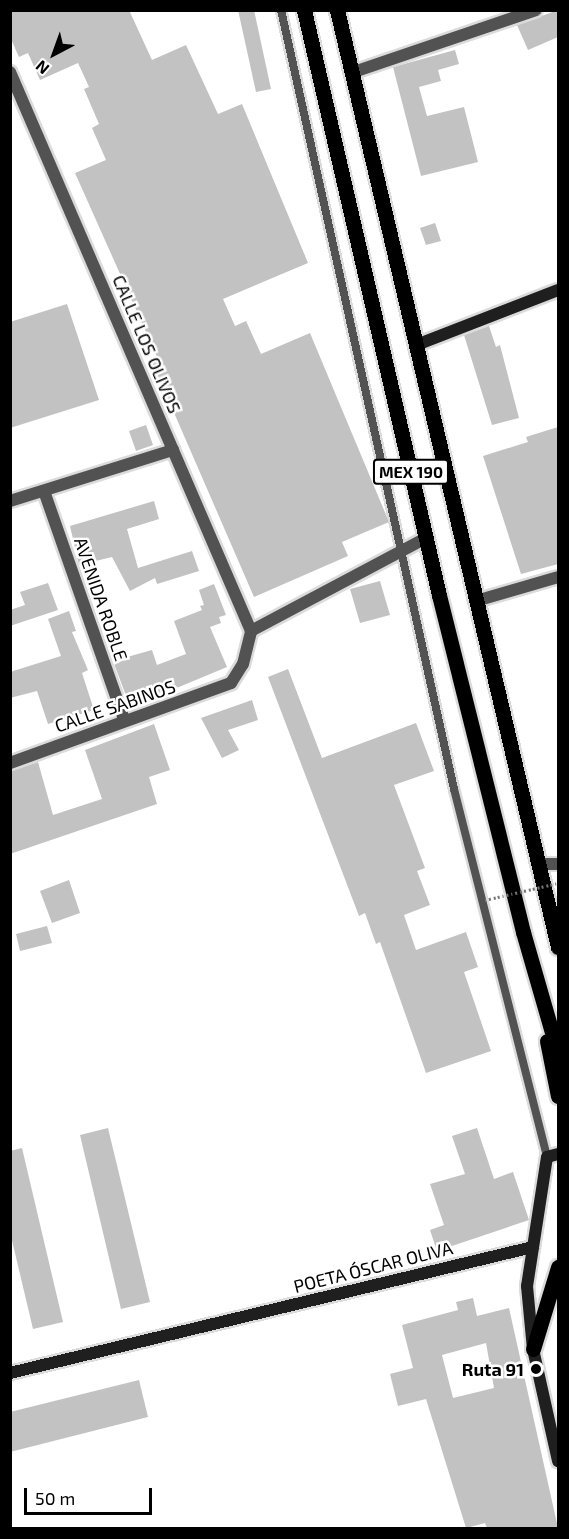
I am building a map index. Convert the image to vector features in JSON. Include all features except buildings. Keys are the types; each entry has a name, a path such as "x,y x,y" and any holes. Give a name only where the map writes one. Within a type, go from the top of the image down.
{"main road":[{"name":"MEX 190","path":"304,10 426,538 524,932 558,1053"},
{"name":"MEX 190","path":"337,10 479,600 558,946"},
{"name":"MEX 190","path":"524,932 558,1096"},
{"path":"533,1349 558,1266"}],"street":[{"path":"351,73 536,10"},
{"name":"CALLE LOS OLIVOS","path":"10,72 251,631"},
{"path":"418,344 558,290"},
{"path":"10,501 173,450"},
{"name":"AVENIDA ROBLE","path":"44,491 124,720"},
{"path":"251,631 401,549 426,538"},
{"path":"479,600 558,577"},
{"name":"CALLE SABINOS","path":"10,763 231,683 243,664 251,631"},
{"path":"540,864 558,864"},
{"path":"553,1155 527,1286 533,1349 558,1461"},
{"name":"POETA ÓSCAR OLIVA","path":"10,1373 533,1247"}],"lane":[{"path":"280,10 457,801 553,1155"}],"path":[{"path":"485,900 558,883"}],"place":[{"name":"Ruta 91","path":"536,1369"}]}
